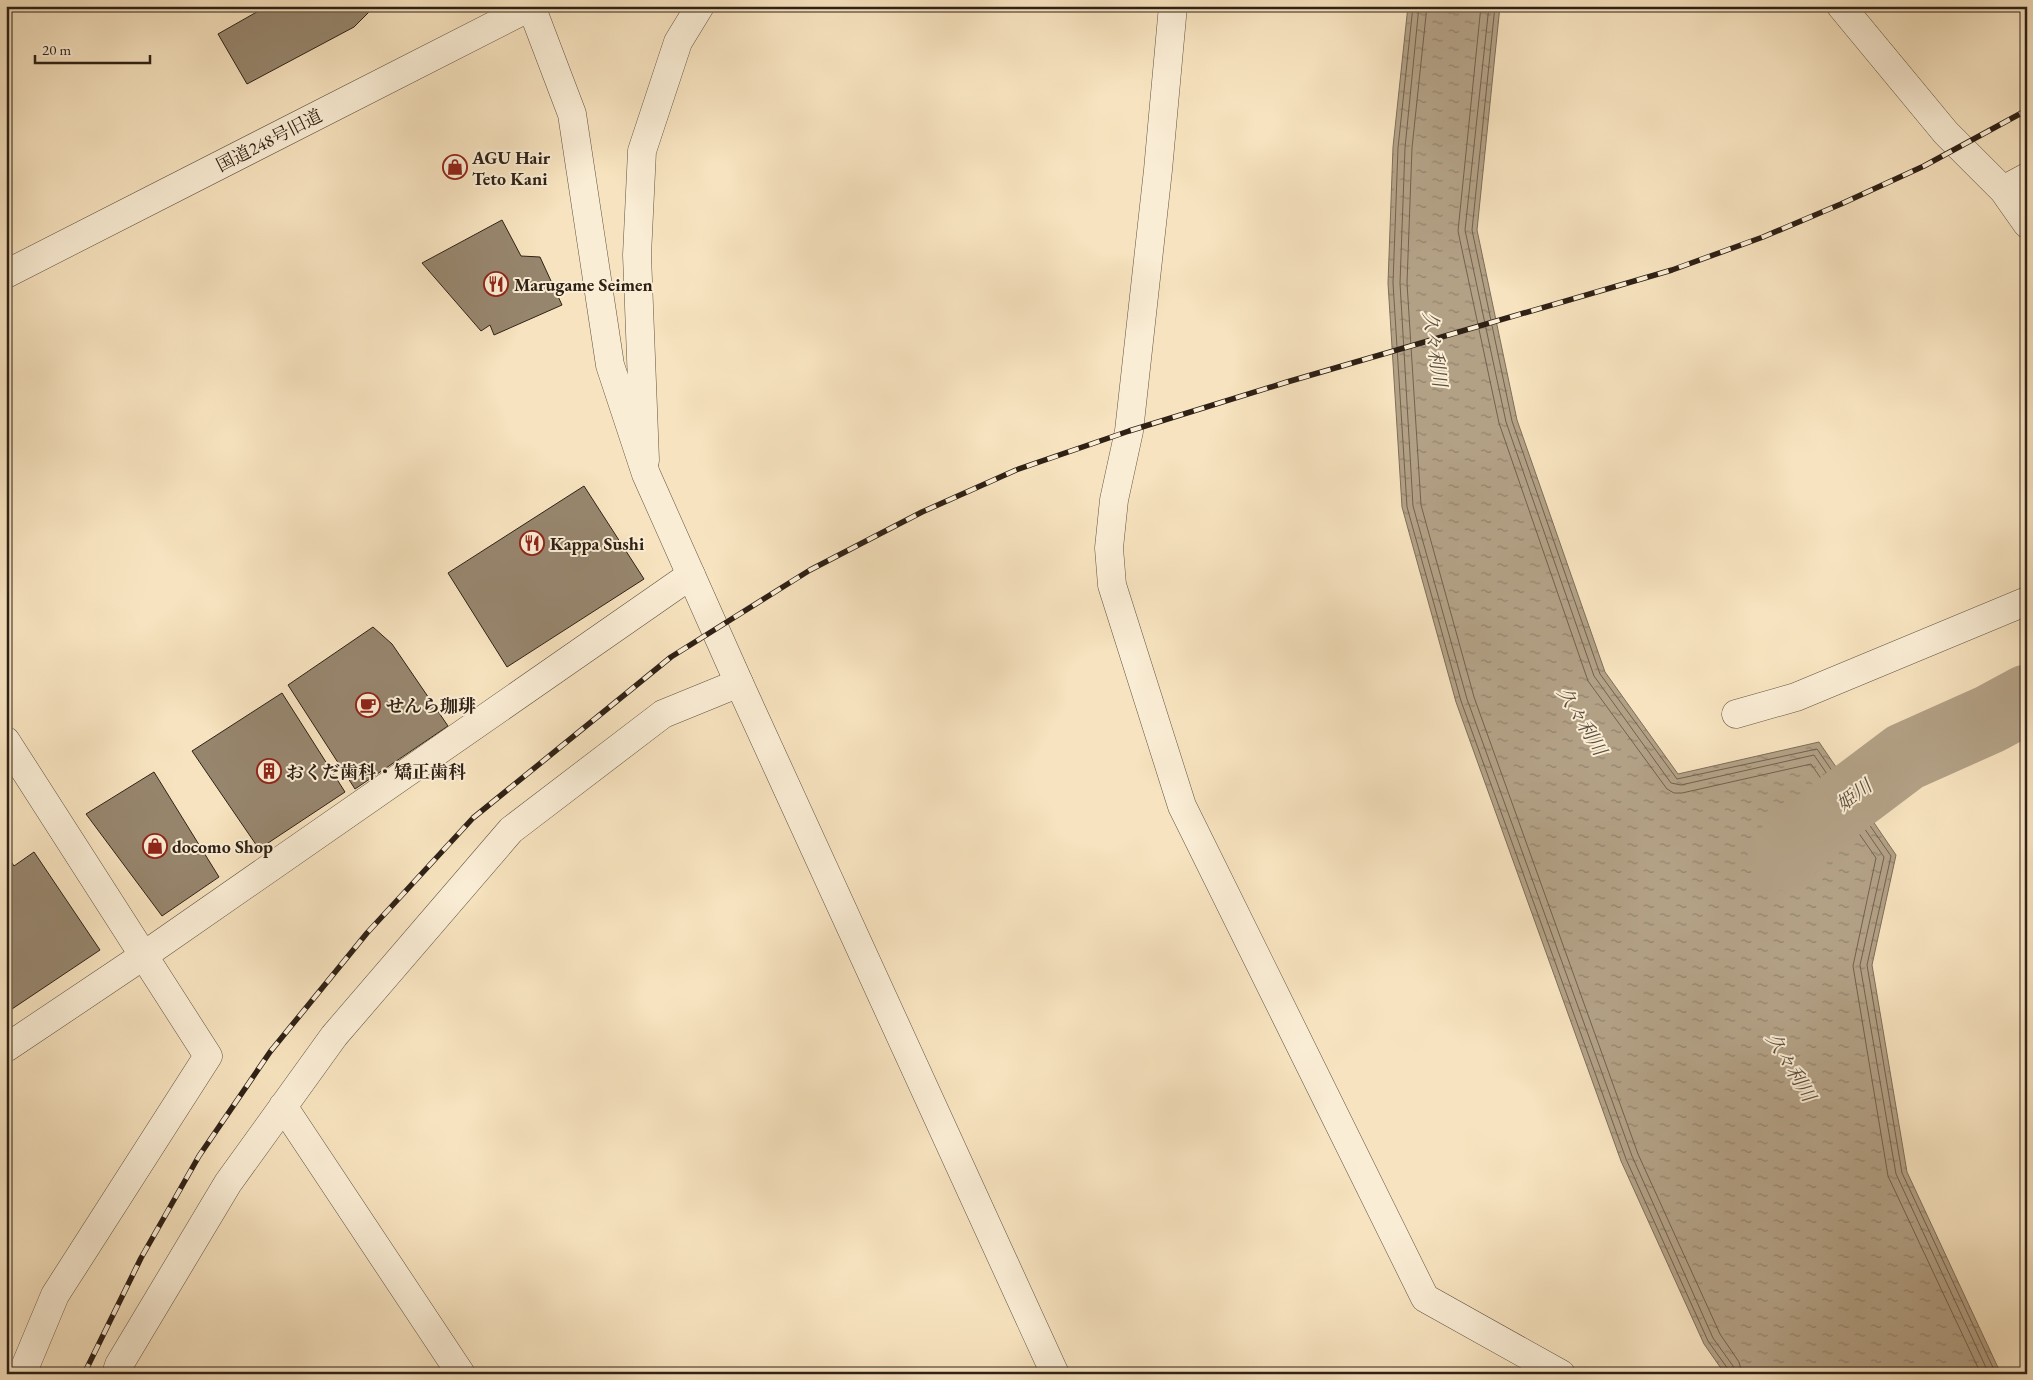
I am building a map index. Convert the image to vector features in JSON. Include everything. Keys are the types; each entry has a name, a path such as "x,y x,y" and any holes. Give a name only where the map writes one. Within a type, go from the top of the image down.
{"street":[{"path":"531,6 572,114 610,365 646,474 739,683 1055,1374"},
{"name":"国道248号旧道","path":"6,274 531,6"},
{"path":"646,474 637,255 642,151 678,42 700,6"},
{"path":"1173,6 1158,170 1129,431 1114,500 1109,548 1112,585 1182,806 1425,1298 1561,1374"},
{"path":"1841,6 1946,133 2003,190 2027,224"},
{"path":"2003,190 2027,177"},
{"path":"6,1048 144,956 691,576"},
{"path":"1736,714 1796,697 2027,601"},
{"path":"116,1374 119,1365 228,1183 283,1106 334,1036 511,830 664,714 739,683"},
{"path":"6,741 208,1056 56,1295 22,1374"},
{"path":"283,1106 461,1374"}],"water":[{"name":"久々利川","path":"1408,6 1500,6 1477,230 1517,420 1605,672 1678,774 1819,742 1896,855 1872,965 1907,1172 2001,1374 1725,1374 1704,1344 1621,1161 1456,702 1402,507 1388,283 1393,147"}],"building":[{"path":"261,6 375,6 354,27 247,84 218,34 262,9"},
{"name":"Marugame Seimen","path":"502,220 521,256 540,257 562,305 494,335 490,325 481,331 422,263"},
{"path":"584,486 644,579 507,667 448,573"},
{"name":"せんら珈琲","path":"373,627 392,644 448,726 355,789 288,685"},
{"name":"おくだ歯科・矯正歯科","path":"282,693 345,792 259,849 192,751"},
{"name":"docomo Shop","path":"154,772 219,877 162,916 86,814"},
{"path":"34,852 100,950 6,1013 6,854 14,866"}],"waterway":[{"name":"姫川","path":"1782,856 1832,812 1905,757 1990,719 2027,699"}],"railway":[{"path":"84,1374 141,1258 199,1156 270,1052 367,933 473,818 671,657 810,570 922,512 1016,470 1129,431 1287,382 1672,270 1763,237 1841,204 1924,166 2027,110"}],"place":[{"name":"AGU Hair Teto Kani","path":"455,167"},
{"name":"Marugame Seimen","path":"496,284"},
{"name":"Kappa Sushi","path":"532,543"},
{"name":"せんら珈琲","path":"368,705"},
{"name":"おくだ歯科・矯正歯科","path":"269,771"},
{"name":"docomo Shop","path":"155,846"}]}
